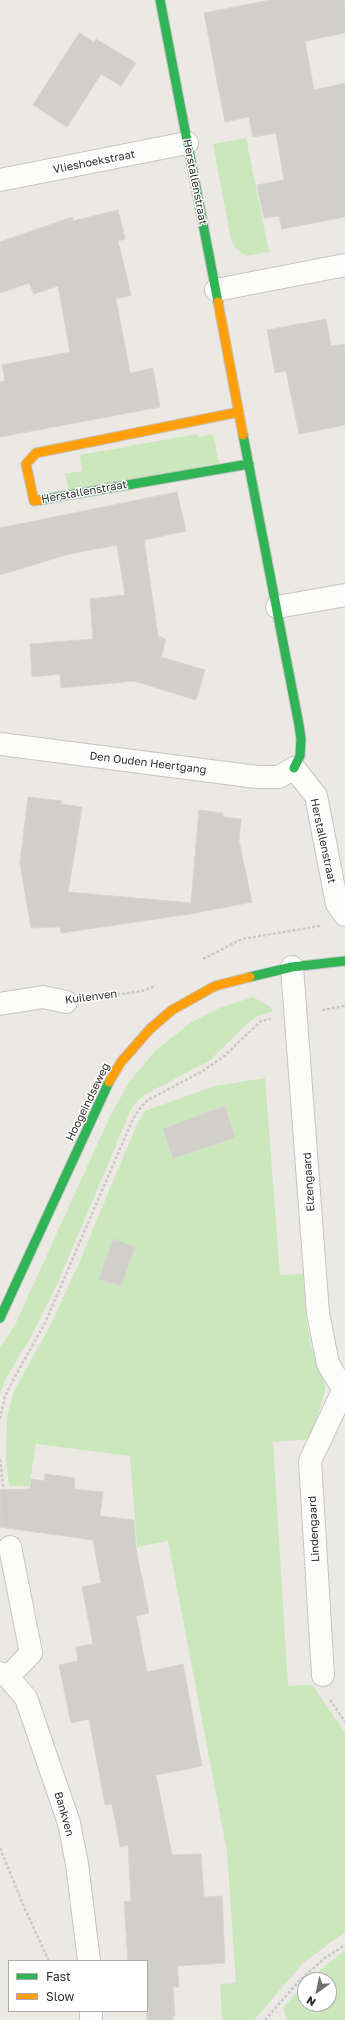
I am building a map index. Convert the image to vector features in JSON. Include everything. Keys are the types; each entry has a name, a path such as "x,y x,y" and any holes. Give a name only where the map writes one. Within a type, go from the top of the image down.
{"street":[{"name":"Herstallenstraat","path":"160,0 301,739 300,756 294,768 316,796 337,904 336,920"},
{"name":"Vlieshoekstraat","path":"0,180 187,143"},
{"path":"216,290 345,265"},
{"name":"Herstallenstraat","path":"239,412 36,453 26,464 34,501 249,464"},
{"path":"277,607 345,595"},
{"name":"Den Ouden Heertgang","path":"0,744 257,777 279,777 294,768"},
{"name":"Hoogeindseweg","path":"0,1318 107,1085 121,1062 150,1029 172,1010 215,986 292,967 345,961"},
{"name":"Elzengaard","path":"292,967 318,1313 328,1364 344,1391"},
{"name":"Kuilenven","path":"0,1004 43,998 66,1002"},
{"name":"Lindengaard","path":"323,1675 310,1461 344,1391"},
{"name":"Bankven","path":"10,1547 30,1653 4,1675 26,1698 69,1823 77,1864 89,1960"}],"path":[{"path":"198,963 242,939 336,920"},
{"name":"Kuilenven","path":"66,1002 142,991 157,986"},
{"path":"0,1419 5,1396 45,1323 133,1120 141,1107 148,1100 203,1071 224,1056 261,1021 345,1006"},
{"path":"0,1459 10,1547"},
{"path":"0,1848 24,1907 49,1960"},
{"path":"265,2020 299,1981 325,1958 345,1945"}],"green space":[{"path":"246,138 269,252 246,256 236,249 231,240 213,144"},
{"path":"197,434 198,437 213,434 219,463 69,493 65,474 82,471 80,455"},
{"path":"253,997 269,1006 273,1011 258,1016 248,1023 209,1061 144,1095 132,1107 59,1280 32,1335 5,1380 0,1394 0,1347 15,1325 112,1112 130,1081 155,1051 190,1023 219,1008"},
{"path":"265,1078 280,1275 303,1274 307,1324 311,1345 326,1387 311,1439 273,1442 288,1686 312,1685 345,1732 345,1932 303,1963 254,2020 222,2020 220,1984 236,1983 227,1852 168,1541 137,1547 130,1456 36,1444 29,1486 9,1486 6,1460 7,1416 14,1391 51,1324 79,1263 136,1126 145,1111 214,1086"},
{"path":"345,1950 345,2020 287,2020 283,2008 297,1992 297,2012 337,2012 337,1972 318,1972"}],"building":[{"path":"270,0 345,0 345,33 305,41 314,90 345,83 345,217 282,229 279,216 264,218 257,185 284,180 276,133 253,137 249,117 225,122 204,13"},
{"path":"79,33 94,42 96,39 136,63 121,86 101,74 67,127 33,105"},
{"path":"118,210 125,239 118,241 131,295 116,299 130,373 153,368 160,407 0,437 0,382 5,381 2,365 70,352 58,286 34,294 29,283 0,293 0,242 72,217 73,221"},
{"path":"326,319 331,346 345,344 345,425 299,434 286,371 275,373 267,330"},
{"path":"177,492 186,531 144,540 158,636 166,639 161,657 205,670 196,700 134,681 61,688 60,674 32,677 30,644 93,639 90,599 125,595 117,545 69,554 0,575 0,528"},
{"path":"28,797 62,801 61,804 82,807 68,892 191,903 199,810 223,813 223,817 241,819 239,841 252,902 190,914 61,933 60,927 31,928 20,863"},
{"path":"225,1106 235,1138 173,1158 163,1129"},
{"path":"113,1239 135,1247 121,1286 99,1279"},
{"path":"45,1474 75,1478 74,1489 103,1492 100,1516 134,1520 136,1549 149,1613 136,1616 147,1672 183,1664 202,1766 156,1775 172,1855 201,1854 204,1897 222,1896 225,1963 177,1966 179,1987 173,1987 175,2016 173,2016 173,2020 147,2020 148,1960 128,1960 124,1902 131,1901 128,1845 120,1847 112,1804 105,1805 89,1719 71,1723 59,1665 78,1661 76,1647 93,1644 82,1587 101,1583 93,1540 0,1527 0,1490 30,1489 31,1479 44,1481"}],"traffic: fast":[{"path":"160,0 218,302"},
{"path":"243,435 299,725 301,739 300,756 294,768"},
{"path":"40,500 249,464"},
{"path":"250,977 292,967 345,961"},
{"path":"0,1318 109,1082"}],"traffic: slow":[{"path":"218,302 243,435"},
{"path":"40,500 34,501 26,464 36,453 239,412"},
{"path":"109,1082 121,1062 150,1029 172,1010 215,986 250,977"}]}
